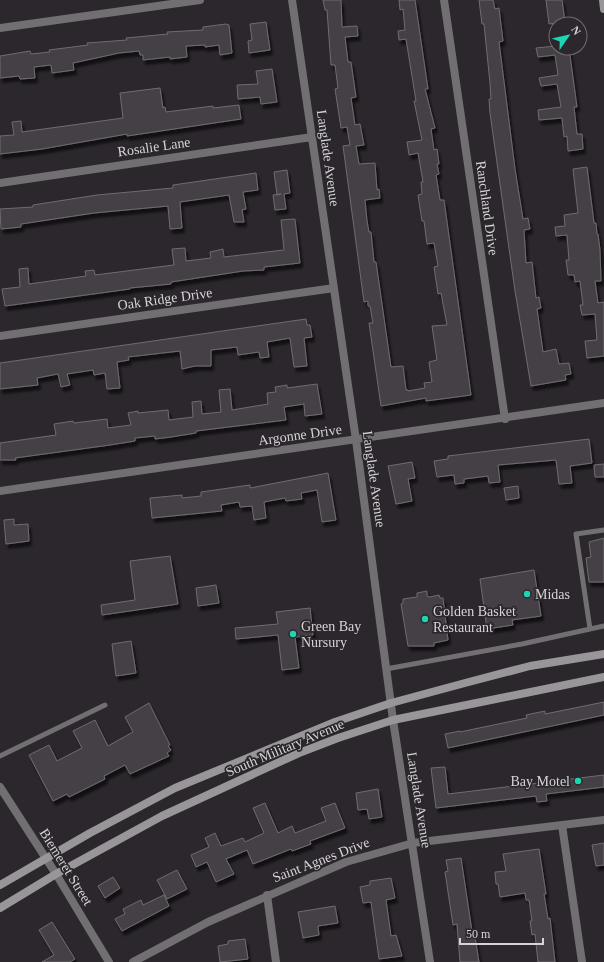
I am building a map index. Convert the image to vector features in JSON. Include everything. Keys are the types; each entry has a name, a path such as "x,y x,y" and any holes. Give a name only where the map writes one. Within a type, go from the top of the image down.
{"main road":[{"path":"603,0 604,9"},
{"name":"South Military Avenue","path":"0,885 46,858 175,788 335,722 391,703 530,666 604,654"},
{"name":"South Military Avenue","path":"0,908 56,874 162,816 279,762 338,738 394,720 604,677"}],"street":[{"path":"0,28 200,0"},
{"name":"Langlade Avenue","path":"292,0 356,440 386,669 430,962"},
{"name":"Ranchland Drive","path":"444,0 505,419"},
{"name":"Rosalie Lane","path":"0,183 312,137"},
{"name":"Oak Ridge Drive","path":"0,336 334,288"},
{"name":"Argonne Drive","path":"0,492 604,404"},
{"name":"Biemeret Street","path":"0,787 56,874 109,962"},
{"name":"Saint Agnes Drive","path":"134,962 208,922 267,895 346,862 413,843 604,820"},
{"path":"562,825 582,962"},
{"path":"267,895 276,962"}],"lane":[{"path":"590,629 576,534 604,530"},
{"path":"386,669 522,644 604,626"},
{"path":"0,756 105,705"}],"building":[{"path":"323,0 341,0 342,27 357,26 358,36 345,37 348,62 351,62 356,97 351,98 355,125 360,124 364,145 356,146 359,164 375,163 377,190 379,189 380,198 365,200 367,221 369,232 371,232 374,262 376,262 391,367 403,366 406,390 408,391 425,388 424,383 432,382 429,362 437,360 432,326 447,325 441,293 438,294 434,267 438,266 434,243 427,244 424,221 422,221 418,195 422,194 421,182 423,182 418,153 409,155 407,142 422,140 414,101 416,101 406,39 399,40 398,31 405,30 403,9 400,10 399,0 415,0 428,89 425,89 435,128 431,129 434,150 437,149 439,164 437,164 439,174 436,175 440,200 444,200 471,395 426,401 426,398 381,406 369,323 373,323 368,301 364,302 343,146 350,145 347,127 341,128 335,89 338,88 335,65 331,65 327,10 325,10"},
{"path":"479,0 493,0 495,9 499,8 503,41 499,42 515,169 523,219 528,218 530,229 524,230 526,263 532,262 536,298 539,297 541,308 537,309 543,352 556,349 559,364 569,363 571,374 565,375 566,380 531,386 515,291 490,113 490,83 484,24 482,24"},
{"path":"546,0 562,0 564,16 548,16"},
{"path":"266,22 270,50 249,53 248,41 252,40 250,24"},
{"path":"226,24 229,25 232,53 220,55 219,45 205,47 205,45 186,46 187,57 170,59 170,57 143,60 143,55 140,55 139,51 119,53 73,63 74,70 52,73 51,65 34,67 35,78 20,79 19,76 0,78 0,56 30,51 31,54 50,52 49,50 88,45 87,43 127,40 126,38 168,34 167,32 203,30 203,27"},
{"path":"548,47 548,56 538,57 536,48"},
{"path":"555,56 570,56 577,107 574,107 577,134 582,134 583,149 568,151 567,136 564,137 562,118 539,120 538,110 561,107 557,84 541,86 539,78 558,75"},
{"path":"272,69 277,102 261,104 260,97 238,99 237,85 258,84 256,71"},
{"path":"160,88 163,108 165,107 166,112 213,106 213,108 239,105 241,119 127,136 127,134 42,149 0,154 0,136 14,135 12,122 21,121 22,132 123,118 120,93"},
{"path":"587,167 594,223 596,223 600,250 601,281 595,281 598,303 604,302 604,356 587,358 585,341 597,340 595,314 582,315 580,305 583,305 580,281 575,282 574,275 568,275 566,260 569,260 567,235 556,236 555,227 565,226 564,215 578,213 573,169"},
{"path":"287,170 290,193 284,194 286,209 275,210 273,195 277,195 274,172"},
{"path":"256,173 258,190 243,192 246,209 242,210 244,222 234,222 229,195 180,202 182,228 170,229 168,206 94,213 21,224 21,227 1,229 0,209 33,207 33,205 97,195 173,188 173,185"},
{"path":"295,219 300,263 264,267 264,270 243,271 171,282 171,284 130,288 5,306 2,289 20,287 19,269 28,268 29,284 86,276 85,271 94,270 95,275 174,265 172,249 185,248 186,261 211,258 210,252 223,249 224,257 284,250 281,220"},
{"path":"306,319 307,325 310,325 312,337 304,338 307,366 294,367 290,338 267,342 269,357 260,358 259,352 238,355 237,347 211,350 211,366 195,366 182,369 180,351 128,357 129,360 117,362 120,388 107,389 105,373 94,375 93,370 67,374 70,385 61,387 58,374 37,378 38,385 0,389 0,363"},
{"path":"317,384 322,414 305,416 304,404 284,407 286,420 196,431 196,433 155,439 155,436 135,438 135,441 15,458 16,460 0,460 0,443 56,435 54,424 73,421 74,423 107,419 108,428 131,425 128,413 138,411 138,413 168,410 169,420 193,417 192,402 201,401 202,414 221,412 219,390 230,389 232,410 268,404 267,393 276,392 275,387 287,385 287,388"},
{"path":"589,439 592,463 570,466 572,483 559,484 556,460 498,465 500,482 489,483 488,476 464,479 464,483 455,484 454,475 437,477 434,461 448,459 448,456"},
{"path":"412,462 415,478 408,479 412,501 396,504 388,466"},
{"path":"604,464 604,477 595,477 594,465"},
{"path":"328,473 336,520 322,522 317,490 301,493 302,499 286,501 285,498 264,502 266,518 254,520 252,506 240,507 239,502 221,505 222,511 152,518 150,498 182,495 182,498 201,496 201,492 250,485 250,488"},
{"path":"518,486 519,498 506,500 504,488"},
{"path":"14,519 14,525 28,524 29,541 6,544 4,520"},
{"path":"604,538 604,582 589,582 586,558 591,557 589,542"},
{"path":"170,556 178,604 102,615 101,605 135,600 130,561"},
{"path":"534,570 541,616 512,620 513,625 487,629 480,579"},
{"path":"216,585 219,603 198,606 196,588"},
{"path":"427,591 427,596 430,597 439,595 440,598 443,598 448,640 434,643 434,646 408,646 401,604 403,603 403,599 417,597 417,593"},
{"path":"310,608 313,635 295,637 299,668 282,670 278,635 236,639 235,628 278,624 276,612"},
{"path":"131,641 136,673 116,676 112,644"},
{"path":"604,702 604,715 448,748 445,734 527,718 526,715 545,711 545,714"},
{"path":"149,703 170,745 168,746 171,750 167,753 169,756 130,774 125,765 104,776 105,779 69,797 67,794 53,801 29,755 49,745 57,761 82,748 73,731 95,720 108,746 133,732 125,717"},
{"name":"Bay Motel","path":"445,767 448,794 604,775 604,787 546,794 547,801 537,802 536,796 436,808 431,768"},
{"path":"378,789 382,817 369,819 367,809 358,810 356,793"},
{"path":"265,803 278,833 292,826 295,833 326,821 321,808 335,803 345,828 310,841 311,844 292,851 291,849 253,864 247,850 226,859 234,874 216,882 207,862 196,867 191,855 209,847 205,838 215,833 221,846 243,838 245,842 264,833 253,808"},
{"path":"604,843 604,865 596,866 592,845"},
{"path":"539,849 546,894 544,894 548,919 550,918 555,962 538,962 535,934 532,935 529,900 526,900 525,893 500,897 498,884 496,884 495,872 506,871 503,854"},
{"path":"461,858 473,938 475,937 479,962 460,962 457,924 453,925 445,872 448,871 446,860"},
{"path":"177,870 187,889 167,899 157,880"},
{"path":"113,877 120,888 105,898 98,886"},
{"path":"391,878 395,898 386,900 391,936 396,935 402,956 379,959 371,902 363,903 360,887 370,885 370,881"},
{"path":"164,895 169,906 122,931 115,919 125,914 123,909 141,900 143,905"},
{"path":"335,906 338,923 318,926 319,935 303,938 298,912"},
{"path":"52,922 75,959 70,962 42,962 54,955 39,930"},
{"path":"245,939 248,959 220,962 218,946 228,944 228,941"}],"place":[{"name":"Midas","path":"527,594"},
{"name":"Golden Basket Restaurant","path":"425,619"},
{"name":"Green Bay Nursury","path":"293,634"},
{"name":"Bay Motel","path":"578,781"}]}
